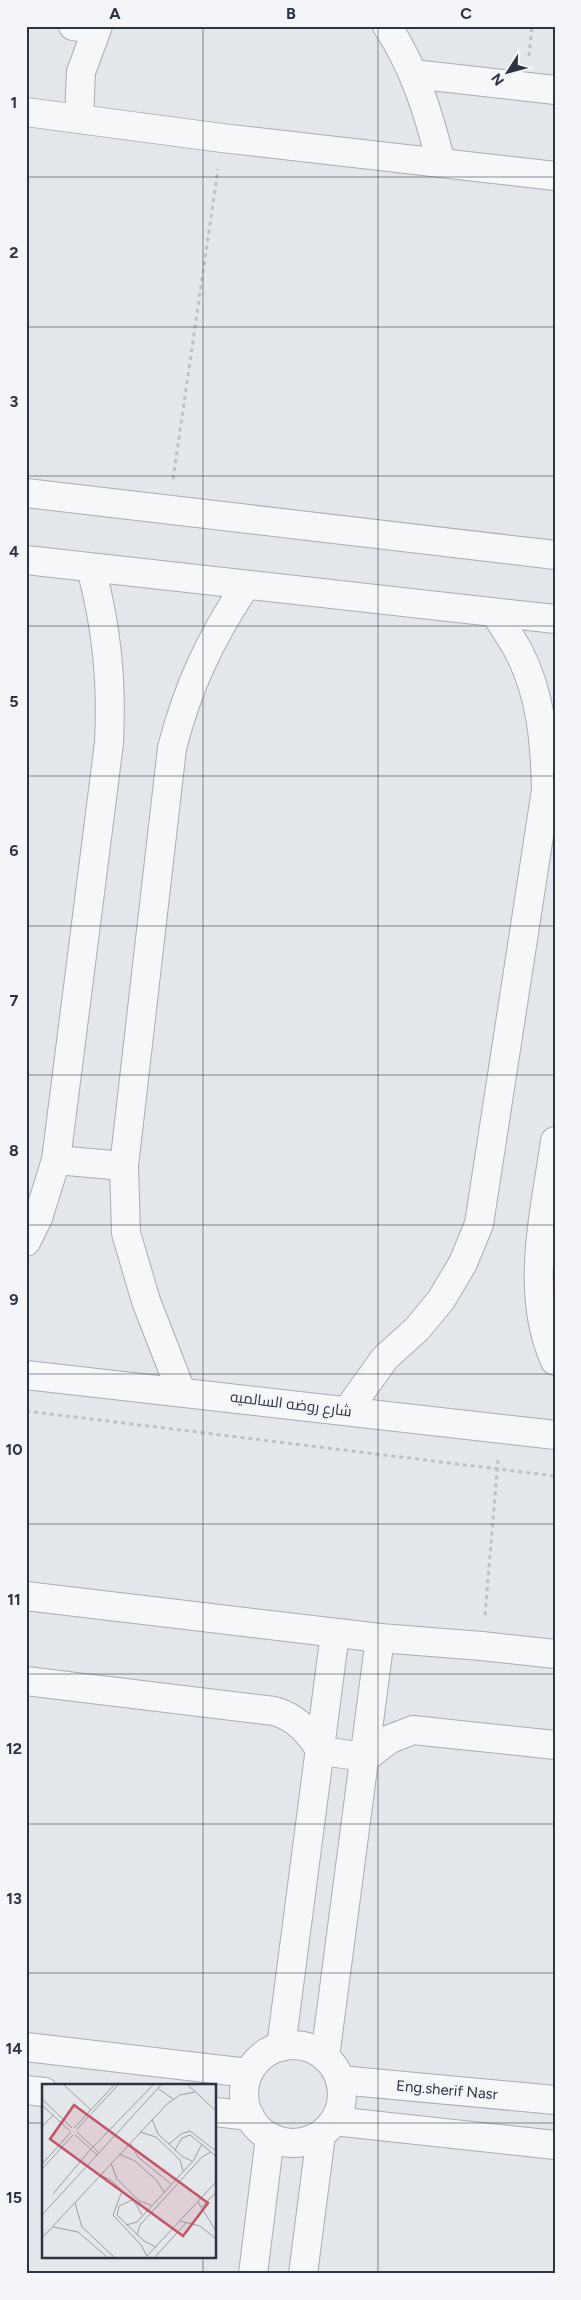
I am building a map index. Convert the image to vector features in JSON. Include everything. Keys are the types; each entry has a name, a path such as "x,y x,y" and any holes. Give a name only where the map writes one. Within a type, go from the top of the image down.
{"street":[{"path":"387,26 413,74 430,118 441,163"},
{"path":"80,118 81,72 89,27"},
{"path":"413,74 555,90"},
{"path":"26,112 222,138 555,176"},
{"path":"26,493 555,555"},
{"path":"26,560 555,619"},
{"path":"26,1242 38,1218 56,1160 109,743 111,699 109,655 102,611 91,568"},
{"path":"181,1392 146,1301 126,1233 124,1166 172,748 183,705 200,663 221,623 246,585"},
{"path":"347,1411 385,1358 417,1329 441,1300 463,1263 479,1224 550,790 545,743 536,697 519,653 495,613"},
{"path":"555,1141 539,1276 541,1316 555,1361"},
{"path":"56,1160 124,1166"},
{"name":"شارع روضه السالميه","path":"26,1375 555,1435"},
{"path":"26,1596 380,1638 555,1654"},
{"path":"281,2047 335,1633"},
{"path":"325,2057 366,1757 380,1638"},
{"path":"26,1681 274,1711 285,1714 296,1721 309,1734 321,1751 366,1757 390,1739 413,1730 555,1745"},
{"path":"303,2274 328,2128 342,2101 340,2080 334,2067 325,2057 304,2046 281,2047 262,2057 248,2074 244,2095 250,2116 258,2128 270,2137 282,2142 296,2143 309,2141 328,2128 555,2145"},
{"path":"26,2047 248,2074"},
{"name":"Eng.sherif Nasr","path":"340,2080 555,2100"},
{"path":"26,2090 42,2092"},
{"path":"216,2112 250,2116"},
{"path":"253,2274 270,2137"}],"path":[{"path":"168,509 222,138"},
{"path":"26,1411 555,1476"},
{"path":"482,1646 501,1429"}]}
